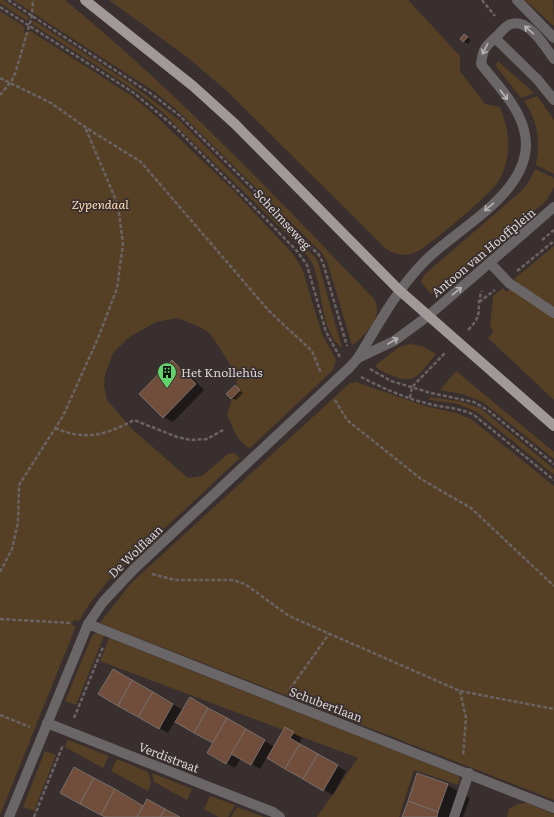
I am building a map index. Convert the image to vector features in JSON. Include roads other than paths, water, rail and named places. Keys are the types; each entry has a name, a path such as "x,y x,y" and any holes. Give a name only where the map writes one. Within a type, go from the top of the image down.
{"main road":[{"path":"85,0 193,86 235,124 399,290 554,426"}],"street":[{"path":"517,0 554,38"},
{"path":"399,290 424,262 499,199 516,178 521,168 525,147 524,130 514,108 481,64 484,48 511,24 522,24 529,28 554,59"},
{"path":"495,38 537,79 554,100"},
{"name":"Antoon van Hooffplein","path":"428,316 554,207"},
{"path":"490,263 509,283 554,313"},
{"name":"De Wolflaan","path":"9,817 88,624 103,602 134,569 350,367 358,358 399,290"},
{"name":"De Wolflaan","path":"358,358 394,341 428,316"},
{"name":"Schubertlaan","path":"88,624 554,808"},
{"name":"Verdistraat","path":"45,728 273,812 280,817"},
{"path":"454,817 464,772"}],"place":[{"name":"Het Knollehûs","path":"167,389"}],"park label":[{"name":"Zypendaal","path":"100,204"}]}
